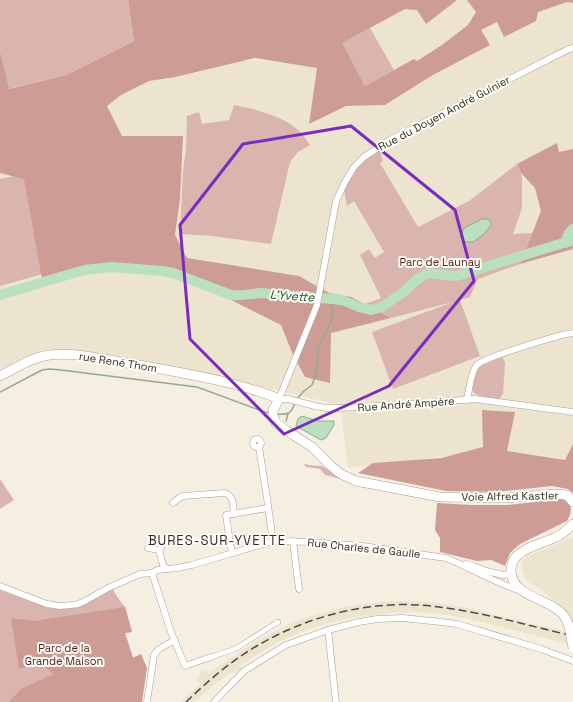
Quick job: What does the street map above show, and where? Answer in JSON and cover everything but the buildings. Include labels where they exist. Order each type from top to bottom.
[{"type":"main road","name":"rue René Thom","points":[[0,376],[26,363],[48,355],[80,355],[170,370],[239,385],[279,399]]},
{"type":"main road","name":"Voie Alfred Kastler","points":[[279,399],[273,413],[276,423],[312,447],[330,466],[341,474],[356,481],[440,497],[506,498],[556,494],[567,495],[573,502]]},
{"type":"main road","points":[[511,574],[512,563],[517,556],[526,550],[556,537],[573,524]]},
{"type":"main road","name":"Rue Charles de Gaulle","points":[[511,574],[514,581],[522,591],[559,610],[566,618],[573,648]]},
{"type":"street","name":"Rue du Doyen André Guinier","points":[[279,399],[317,305],[326,263],[336,201],[354,166],[364,157],[388,141],[573,48]]},
{"type":"street","name":"Rue André Ampère","points":[[279,399],[288,399],[326,408],[467,400],[476,365],[480,362],[508,352],[573,333]]},
{"type":"street","points":[[467,400],[481,400],[573,412]]},
{"type":"street","points":[[259,447],[267,498],[271,542]]},
{"type":"street","points":[[173,503],[183,496],[224,493],[228,494],[232,500],[234,514]]},
{"type":"street","points":[[0,586],[47,604],[71,605],[85,602],[108,588],[137,574],[152,573],[157,570],[192,565],[232,553],[226,515],[268,508]]},
{"type":"street","points":[[163,541],[159,550],[163,565],[167,569]]},
{"type":"street","points":[[293,541],[299,589]]},
{"type":"street","name":"Rue Charles de Gaulle","points":[[232,553],[271,542],[293,541],[363,546],[446,558],[509,587],[522,591]]},
{"type":"street","points":[[148,548],[159,550]]},
{"type":"street","name":"Rue Charles de Gaulle","points":[[456,562],[503,575],[511,574]]},
{"type":"street","points":[[152,573],[171,632],[185,666],[235,649],[278,622]]},
{"type":"street","points":[[214,702],[244,671],[286,645],[328,630],[377,619],[403,618],[456,624],[541,649],[573,661]]},
{"type":"street","points":[[328,630],[336,702]]},
{"type":"street","points":[[148,702],[154,655],[159,648],[174,640]]},
{"type":"highlighted area","points":[[351,126],[455,210],[474,281],[389,386],[284,434],[190,339],[180,225],[243,144]]},
{"type":"shaded area","points":[[370,0],[573,0],[573,467],[480,452],[348,468],[340,405],[231,380],[68,350],[42,350],[20,359],[0,370],[0,103],[228,60],[323,62]]},
{"type":"shaded area","points":[[482,219],[488,219],[492,224],[484,234],[473,242],[465,242],[460,236],[464,228]]},
{"type":"shaded area","points":[[302,416],[317,421],[334,421],[334,425],[326,438],[321,440],[296,426],[298,419]]},
{"type":"shaded area","points":[[573,537],[573,628],[568,613],[553,599],[525,578],[521,566],[523,560],[530,555]]},
{"type":"shaded area","points":[[397,601],[432,602],[462,607],[566,632],[568,644],[465,618],[440,614],[414,612],[349,618],[304,631],[280,641],[240,665],[242,668],[233,674],[232,673],[230,675],[229,673],[194,702],[181,702],[200,684],[196,679],[201,675],[199,673],[203,670],[209,673],[253,643],[294,622],[344,607]]},
{"type":"green space","points":[[0,0],[128,0],[134,41],[66,75],[8,89],[0,51]]},
{"type":"green space","points":[[128,0],[457,0],[426,24],[417,10],[405,9],[342,43],[365,86],[414,59],[417,61],[442,45],[468,25],[476,12],[467,0],[573,0],[573,3],[567,2],[538,12],[536,21],[504,37],[497,22],[481,30],[490,45],[431,76],[385,105],[346,106],[309,124],[317,68],[255,58],[175,77],[149,81],[121,95],[107,106],[122,136],[183,136],[180,199],[175,235],[187,258],[299,276],[329,293],[351,297],[391,318],[331,333],[330,383],[305,377],[293,355],[281,325],[231,300],[160,269],[114,265],[77,270],[42,279],[24,179],[0,173],[0,51],[9,89],[66,75],[134,41]]},
{"type":"green space","points":[[370,28],[394,70],[365,86],[341,43]]},
{"type":"green space","points":[[234,105],[259,111],[292,125],[303,135],[310,145],[298,152],[290,162],[271,244],[213,236],[180,234],[187,116],[199,112],[202,124],[229,120]]},
{"type":"green space","points":[[557,143],[559,152],[573,149],[573,249],[520,264],[541,211],[535,188],[521,173],[517,164]]},
{"type":"green space","name":"Parc de Launay","points":[[380,151],[383,161],[380,163],[418,227],[469,201],[517,164],[522,177],[522,208],[513,234],[532,233],[520,264],[478,279],[470,297],[460,300],[480,356],[393,389],[372,332],[453,302],[391,318],[365,304],[381,298],[360,255],[369,249],[375,258],[384,252],[354,201],[347,206],[344,190],[356,168],[366,159]]},
{"type":"green space","points":[[24,174],[43,274],[0,286],[0,179]]},
{"type":"green space","points":[[503,358],[505,363],[503,394],[499,399],[496,399],[479,396],[474,393],[472,390],[476,372],[479,368]]},
{"type":"green space","points":[[482,410],[515,412],[507,451],[565,460],[573,444],[573,493],[568,489],[552,486],[496,492],[446,491],[358,473],[373,463],[441,458],[483,447]]},
{"type":"green space","points":[[304,465],[324,467],[344,480],[325,475],[320,469],[306,467]]},
{"type":"green space","points":[[0,479],[14,500],[0,509]]},
{"type":"green space","points":[[560,499],[569,502],[571,507],[571,512],[567,521],[520,544],[510,553],[505,566],[491,560],[477,561],[440,552],[440,538],[435,530],[437,503],[507,505]]},
{"type":"green space","name":"Parc de la Grande Maison","points":[[113,589],[125,607],[132,632],[125,633],[133,658],[141,654],[142,702],[0,702],[0,590],[48,608],[77,608]]},
{"type":"green space","name":"Parc de la Grande Maison","points":[[125,607],[132,632],[125,633],[133,658],[141,654],[147,668],[142,702],[9,702],[21,689],[53,674],[41,663],[19,669],[11,618],[34,621]]},
{"type":"waterway","points":[[565,243],[569,233],[573,229]]},
{"type":"waterway","name":"L'Yvette","points":[[0,295],[85,270],[111,267],[173,273],[231,295],[261,293],[342,300],[371,310],[382,307],[405,291],[416,280],[428,273],[456,276],[573,240]]},
{"type":"waterway","points":[[296,400],[312,385],[316,374],[318,348],[332,319],[332,299]]},
{"type":"waterway","points":[[0,392],[42,370],[50,369],[197,387],[269,413]]},
{"type":"waterway","points":[[277,414],[289,413],[295,403]]},
{"type":"waterway","points":[[286,421],[288,414]]},
{"type":"railway","points":[[186,702],[231,663],[267,640],[289,629],[312,621],[359,609],[383,605],[449,608],[573,636]]},
{"type":"district","name":"BURES-SUR-YVETTE","points":[[217,540]]}]
